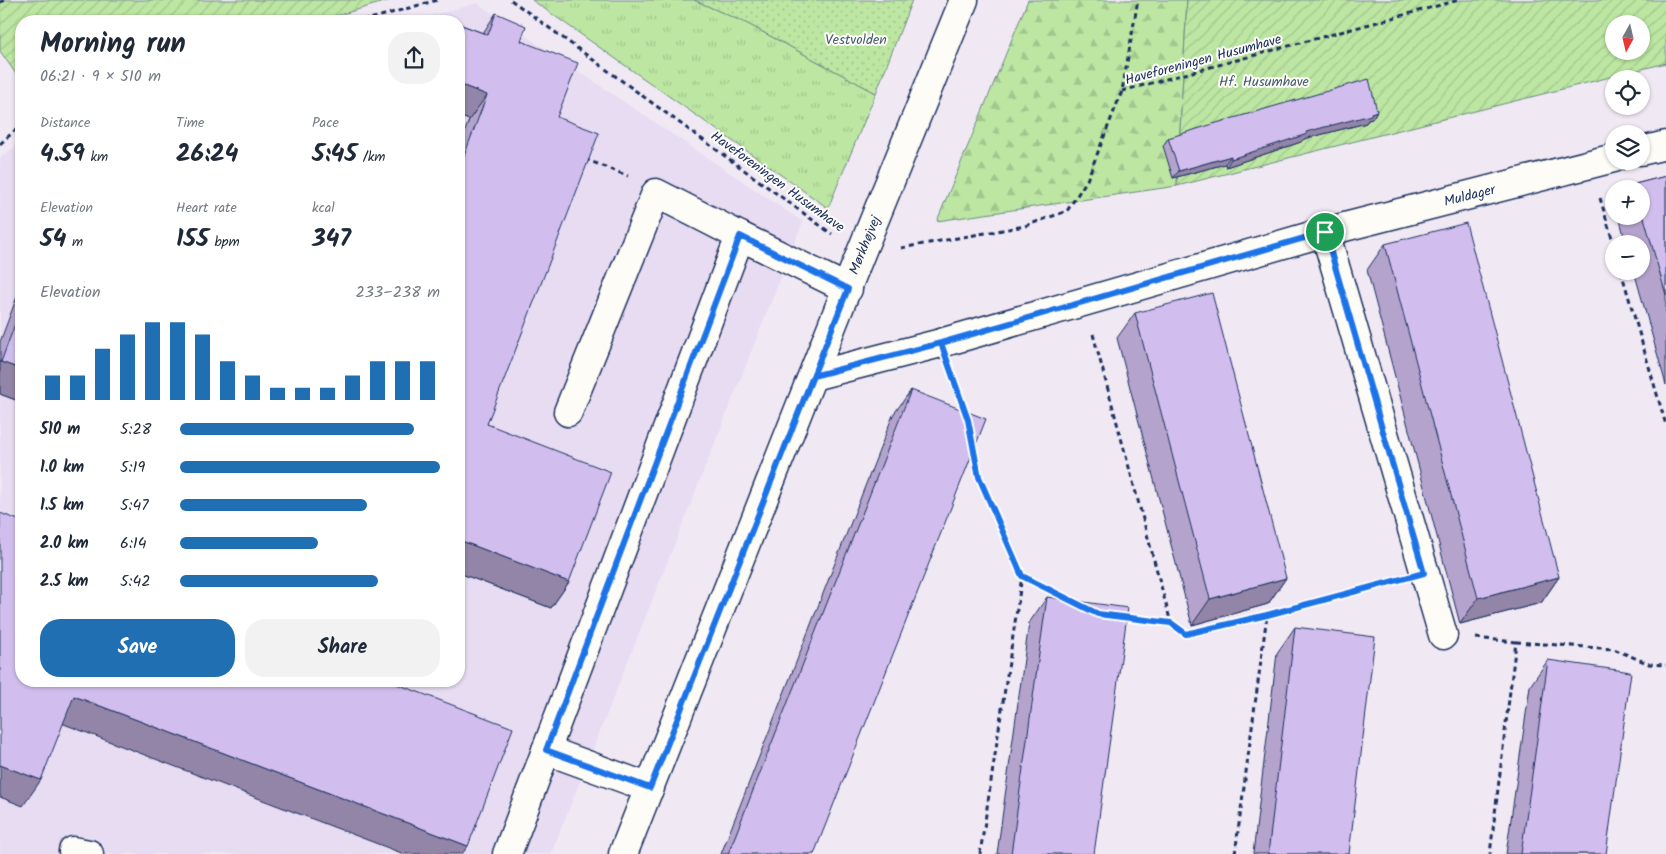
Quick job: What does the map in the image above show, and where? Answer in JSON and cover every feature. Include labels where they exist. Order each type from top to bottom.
[{"type":"street","name":"Mørkhøjvej","points":[[623,854],[860,255],[964,0]]},
{"type":"street","points":[[1650,149],[1666,145]]},
{"type":"street","name":"Muldager","points":[[813,376],[941,343],[1325,232],[1602,161]]},
{"type":"street","points":[[568,412],[656,193],[848,289]]},
{"type":"street","points":[[1325,232],[1443,635]]},
{"type":"street","points":[[507,854],[740,236]]},
{"type":"street","points":[[546,750],[650,788]]},
{"type":"path","points":[[0,2],[7,0]]},
{"type":"path","points":[[384,15],[437,0]]},
{"type":"path","name":"Haveforeningen Husumhave","points":[[511,0],[860,255],[1025,226],[1067,211],[1087,180],[1122,92],[1459,0]]},
{"type":"path","points":[[1122,92],[1138,0]]},
{"type":"path","points":[[0,144],[15,130]]},
{"type":"path","points":[[577,156],[641,182],[656,193]]},
{"type":"path","points":[[1602,161],[1613,235]]},
{"type":"path","points":[[1624,280],[1666,425]]},
{"type":"path","points":[[1084,302],[1171,623]]},
{"type":"path","points":[[941,343],[968,420]]},
{"type":"path","points":[[972,439],[979,477],[1022,576],[980,854]]},
{"type":"path","points":[[1116,617],[1171,623],[1186,634],[1267,615],[1424,573]]},
{"type":"path","points":[[1022,576],[1081,606]]},
{"type":"path","points":[[1235,854],[1267,615]]},
{"type":"path","points":[[1443,635],[1614,649],[1648,664],[1666,665]]},
{"type":"path","points":[[1490,854],[1516,642]]},
{"type":"shaded area","points":[[477,3],[803,222],[551,854],[0,854],[0,158],[15,147],[15,687],[465,687],[465,15],[435,15]]},
{"type":"green space","points":[[0,0],[391,0],[339,15],[15,15],[15,72],[0,51]]},
{"type":"green space","points":[[532,0],[694,0],[748,24],[876,93],[828,208]]},
{"type":"green space","name":"Vestvolden","points":[[694,0],[912,0],[876,93],[748,24]]},
{"type":"green space","points":[[1028,0],[1187,0],[1177,186],[937,221]]},
{"type":"green space","name":"Hf. Husumhave","points":[[1187,0],[1666,0],[1666,63],[1638,70],[1605,70],[1605,78],[1177,186]]},
{"type":"building","points":[[496,13],[526,26],[521,41],[578,63],[557,117],[599,133],[487,424],[611,472],[569,582],[465,542],[465,153],[487,95],[465,86],[465,26],[488,35]]},
{"type":"building","points":[[1369,79],[1377,111],[1371,113],[1371,115],[1306,132],[1307,134],[1231,159],[1231,156],[1179,171],[1168,138]]},
{"type":"building","points":[[1666,176],[1666,295],[1646,225],[1650,225],[1650,180]]},
{"type":"building","points":[[1466,223],[1559,577],[1478,598],[1385,244]]},
{"type":"building","points":[[1212,293],[1286,578],[1210,599],[1135,313]]},
{"type":"building","points":[[15,324],[15,367],[1,362]]},
{"type":"building","points":[[911,390],[986,419],[814,854],[728,854]]},
{"type":"building","points":[[0,513],[15,519],[15,687],[405,687],[513,728],[468,846],[74,696],[41,780],[0,765]]},
{"type":"building","points":[[1047,597],[1128,608],[1094,854],[1011,854]]},
{"type":"building","points":[[1295,627],[1375,637],[1349,854],[1268,854]]},
{"type":"building","points":[[1548,660],[1631,672],[1606,854],[1521,854]]},
{"type":"route","points":[[1325,232],[941,343],[813,376],[848,289],[740,236],[546,750],[650,788],[813,376],[877,360],[941,343],[968,420],[979,477],[1022,576],[1098,614],[1171,623],[1186,634],[1267,615],[1424,573],[1325,232]]}]
